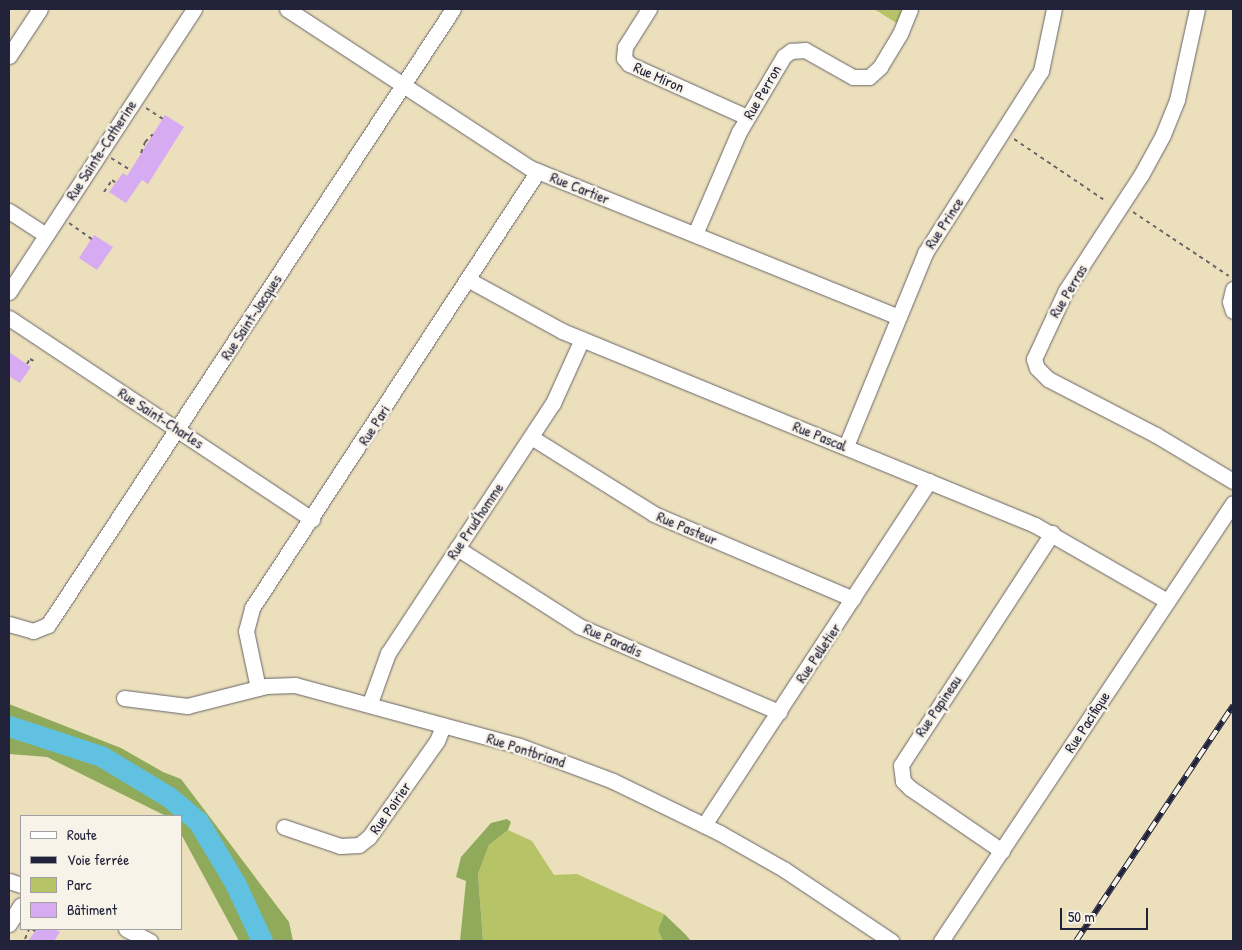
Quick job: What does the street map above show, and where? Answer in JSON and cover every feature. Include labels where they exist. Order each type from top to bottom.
[{"type":"street","points":[[9,56],[40,9]]},
{"type":"street","name":"Rue Sainte-Catherine","points":[[9,292],[194,9]]},
{"type":"street","name":"Rue Cartier","points":[[287,9],[538,171],[898,317]]},
{"type":"street","name":"Rue Saint-Jacques","points":[[9,624],[33,631],[48,625],[453,9]]},
{"type":"street","name":"Rue Miron","points":[[649,9],[624,47],[624,58],[628,64],[747,117]]},
{"type":"street","name":"Rue Perron","points":[[695,234],[747,117],[780,61],[791,51],[810,52],[853,77],[868,77],[880,67],[900,34],[910,9]]},
{"type":"street","name":"Rue Prince","points":[[846,446],[898,317],[932,240],[1036,82],[1045,59],[1054,9]]},
{"type":"street","name":"Rue Perras","points":[[1198,9],[1179,93],[1163,135],[1141,175],[1066,290],[1034,359],[1037,368],[1048,379],[1156,434],[1233,481]]},
{"type":"street","name":"Rue Pari","points":[[258,688],[246,631],[248,618],[538,171]]},
{"type":"street","points":[[9,211],[46,235]]},
{"type":"street","name":"Rue Pascal","points":[[469,280],[582,339],[846,446],[1052,533],[1167,601]]},
{"type":"street","points":[[1232,283],[1230,302],[1233,311]]},
{"type":"street","name":"Rue Saint-Charles","points":[[9,318],[312,519]]},
{"type":"street","name":"Rue Prud'homme","points":[[370,703],[388,653],[558,396],[582,339]]},
{"type":"street","name":"Rue Pasteur","points":[[531,437],[654,514],[854,600]]},
{"type":"street","name":"Rue Pelletier","points":[[704,825],[854,600],[929,481]]},
{"type":"street","name":"Rue Pacifique","points":[[941,941],[1233,503]]},
{"type":"street","name":"Rue Papineau","points":[[1002,851],[910,788],[903,781],[901,765],[1052,533]]},
{"type":"street","name":"Rue Paradis","points":[[458,548],[580,626],[779,712]]},
{"type":"street","name":"Rue Pontbriand","points":[[124,698],[188,706],[274,684],[303,686],[520,746],[578,767],[704,825],[785,870],[891,941]]},
{"type":"street","name":"Rue Poirier","points":[[284,827],[340,846],[359,846],[369,837],[437,741],[443,726]]},
{"type":"street","points":[[9,924],[20,907]]},
{"type":"street","points":[[128,930],[150,941]]},
{"type":"path","points":[[142,105],[163,119]]},
{"type":"path","points":[[141,153],[145,142],[153,134]]},
{"type":"path","points":[[1011,136],[1113,206]]},
{"type":"path","points":[[108,156],[130,170]]},
{"type":"path","points":[[104,192],[112,180],[116,183]]},
{"type":"path","points":[[1129,210],[1232,283]]},
{"type":"path","points":[[65,221],[92,239]]},
{"type":"path","points":[[27,364],[30,359],[34,361]]},
{"type":"path","points":[[25,939],[30,930]]},
{"type":"green space","points":[[874,9],[904,9],[898,24]]},
{"type":"green space","points":[[9,704],[121,748],[163,772],[181,779],[289,922],[293,941],[239,941],[182,836],[182,815],[164,815],[47,757],[9,754]]},
{"type":"green space","points":[[507,819],[511,822],[508,830],[489,845],[478,874],[483,941],[460,941],[466,881],[456,877],[461,857],[491,823]]},
{"type":"green space","points":[[508,830],[532,841],[554,875],[577,874],[664,914],[658,930],[663,941],[483,941],[478,874],[489,845]]},
{"type":"green space","points":[[664,914],[691,941],[663,941],[658,930]]},
{"type":"building","points":[[165,115],[184,127],[148,184],[142,180],[126,203],[109,192],[123,173],[127,176]]},
{"type":"building","points":[[94,235],[113,247],[97,270],[79,258]]},
{"type":"building","points":[[9,352],[31,367],[20,383],[9,376]]},
{"type":"building","points":[[36,930],[56,930],[60,932],[54,941],[28,941]]},
{"type":"waterway","points":[[9,726],[101,756],[169,797],[198,821],[235,883],[262,941]]},
{"type":"railway","points":[[1076,941],[1233,706]]}]
